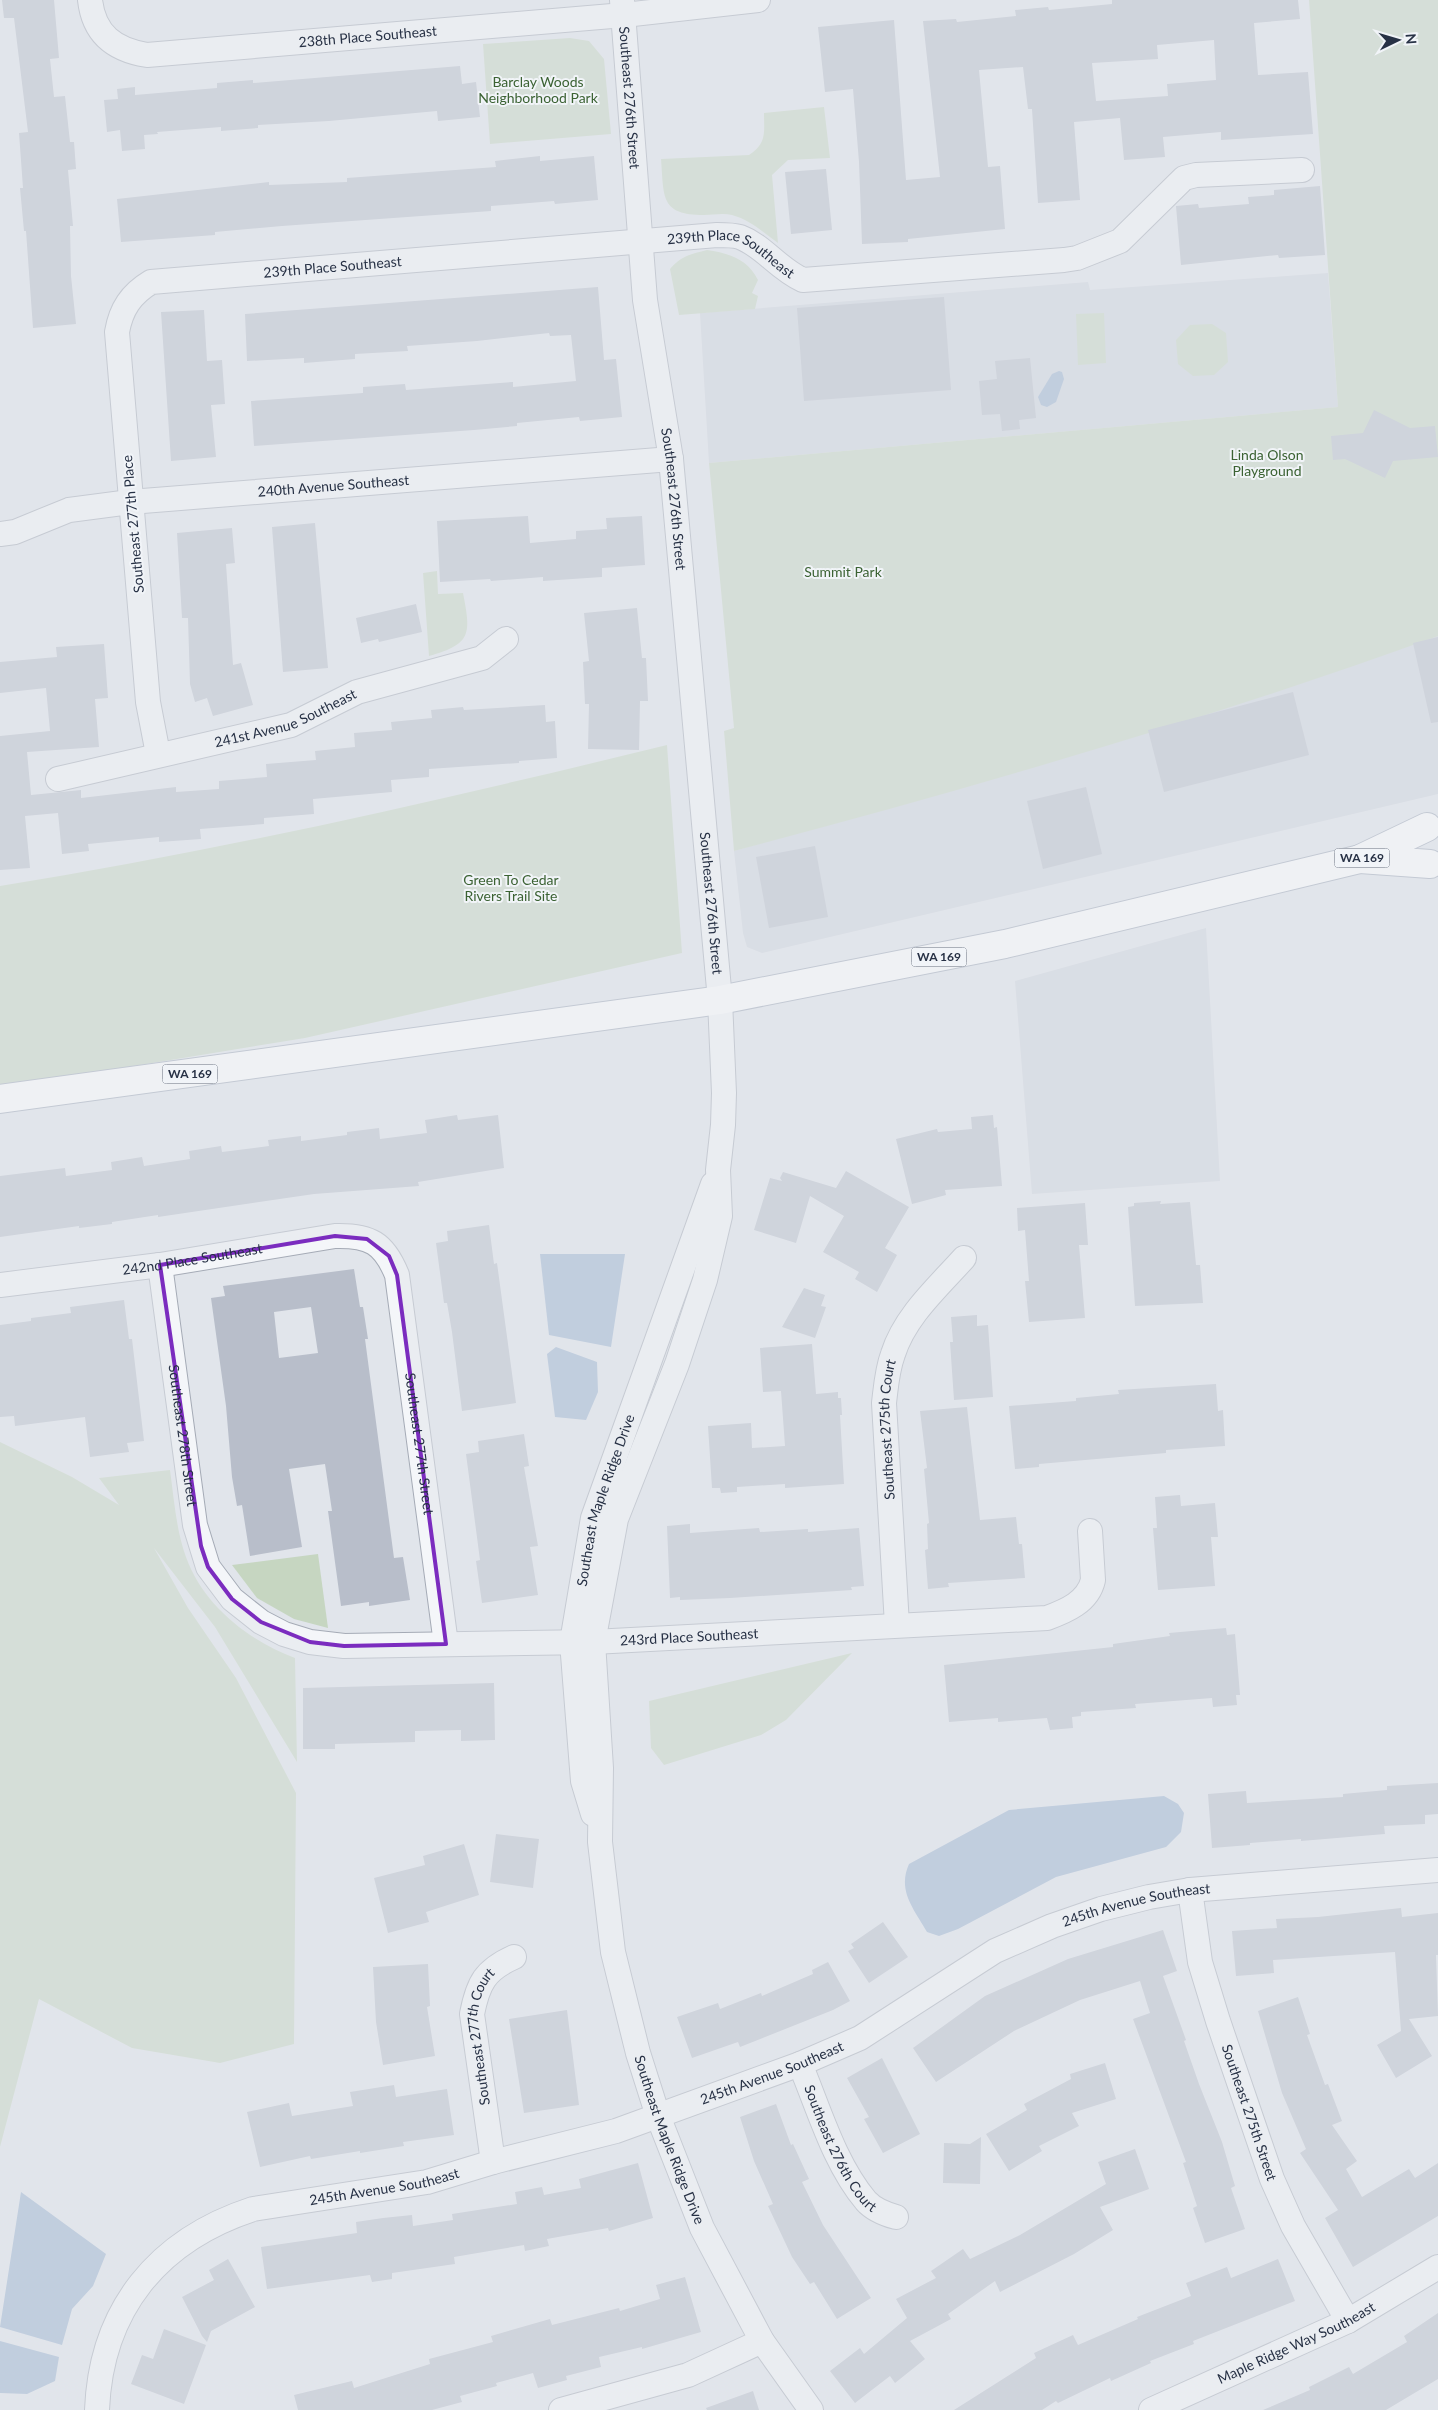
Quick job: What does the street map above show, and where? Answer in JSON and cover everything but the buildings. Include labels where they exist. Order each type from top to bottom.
[{"type":"main road","name":"WA 169","points":[[1360,859],[1434,869],[1424,840],[1432,818]]},
{"type":"main road","name":"WA 169","points":[[0,1099],[720,1000],[1005,944],[1360,859],[1432,818]]},
{"type":"street","name":"238th Place Southeast","points":[[90,0],[95,22],[112,43],[124,50],[148,55],[623,7],[758,0]]},
{"type":"street","name":"Southeast 276th Street","points":[[623,7],[645,300],[671,459],[720,1000]]},
{"type":"street","name":"239th Place Southeast","points":[[132,296],[151,282],[161,280],[717,235],[738,236],[754,244],[788,273],[802,280],[1064,260],[1077,258],[1120,241],[1184,178],[1196,175],[1302,170]]},
{"type":"street","name":"Southeast 277th Place","points":[[132,296],[124,306],[117,332],[148,702],[158,754]]},
{"type":"street","name":"240th Avenue Southeast","points":[[0,534],[15,532],[69,510],[130,502],[671,459]]},
{"type":"street","name":"241st Avenue Southeast","points":[[58,779],[158,754],[256,735],[291,725],[357,692],[482,658],[506,639]]},
{"type":"street","name":"Southeast Maple Ridge Drive","points":[[720,1000],[724,1093],[724,1125],[718,1170],[720,1216],[705,1280],[676,1364],[616,1520],[583,1642],[601,1768],[600,1842],[613,1952],[638,2053],[658,2116],[702,2228],[762,2341],[811,2410]]},
{"type":"street","name":"242nd Place Southeast","points":[[0,1284],[160,1265],[335,1236],[352,1236],[367,1239],[382,1249]]},
{"type":"street","name":"Southeast 277th Street","points":[[382,1249],[389,1256],[397,1275],[446,1644]]},
{"type":"street","name":"Southeast 275th Court","points":[[897,1626],[884,1403],[888,1370],[893,1352],[906,1324],[964,1258]]},
{"type":"street","name":"Southeast 278th Street","points":[[160,1265],[195,1524],[208,1567],[232,1599]]},
{"type":"street","name":"243rd Place Southeast","points":[[232,1599],[261,1622],[284,1634],[310,1642],[344,1646],[583,1642],[1047,1618],[1069,1610],[1079,1602],[1091,1587],[1093,1580],[1090,1530]]},
{"type":"street","name":"245th Avenue Southeast","points":[[97,2410],[98,2385],[106,2352],[122,2311],[145,2278],[165,2255],[192,2235],[226,2218],[253,2208],[427,2182],[493,2162],[616,2131],[800,2064],[860,2038],[996,1951],[1052,1926],[1101,1909],[1149,1897],[1190,1890],[1438,1870]]},
{"type":"street","name":"Southeast 275th Street","points":[[1190,1890],[1200,1962],[1272,2179],[1293,2226],[1348,2321]]},
{"type":"street","name":"Southeast 277th Court","points":[[493,2162],[472,2014],[476,1992],[484,1978],[496,1965],[514,1956]]},
{"type":"street","name":"Southeast 276th Court","points":[[800,2064],[836,2152],[851,2178],[867,2202],[881,2212],[896,2217]]},
{"type":"street","name":"Maple Ridge Way Southeast","points":[[1150,2410],[1348,2321],[1438,2267]]},
{"type":"street","points":[[561,2410],[688,2374],[762,2341]]},
{"type":"highlighted area","points":[[335,1236],[367,1239],[389,1256],[397,1275],[446,1644],[344,1646],[310,1642],[261,1622],[232,1599],[208,1567],[201,1546],[160,1265]]},
{"type":"shaded area","points":[[1328,273],[1338,407],[709,463],[700,313],[1088,282],[1090,290]]},
{"type":"shaded area","points":[[1438,634],[1438,794],[762,953],[747,947],[743,933],[734,851],[1148,730]]},
{"type":"shaded area","points":[[1206,928],[1220,1181],[1032,1194],[1015,981]]},
{"type":"green space","name":"Summit Park","points":[[1309,0],[1438,0],[1438,636],[1264,696],[1088,751],[912,803],[734,851],[724,731],[734,728],[709,463],[1338,407]]},
{"type":"green space","name":"Barclay Woods Neighborhood Park","points":[[570,38],[589,41],[604,59],[611,134],[490,144],[483,44]]},
{"type":"green space","points":[[824,107],[830,158],[788,160],[772,175],[778,243],[739,217],[725,214],[704,215],[679,212],[667,201],[664,193],[661,159],[749,155],[762,142],[764,113]]},
{"type":"green space","points":[[707,250],[737,258],[754,273],[758,280],[752,293],[758,296],[755,309],[679,315],[670,269],[682,258]]},
{"type":"green space","points":[[1104,313],[1106,363],[1078,365],[1076,314]]},
{"type":"green space","points":[[1212,324],[1226,333],[1228,362],[1214,375],[1193,376],[1178,364],[1176,340],[1190,325]]},
{"type":"green space","points":[[437,571],[438,594],[463,593],[467,628],[461,642],[443,652],[429,656],[423,573]]},
{"type":"green space","name":"Green To Cedar Rivers Trail Site","points":[[667,745],[682,953],[305,1038],[0,1088],[0,886],[251,840],[501,785]]},
{"type":"green space","points":[[0,1442],[72,1477],[119,1505],[99,1478],[170,1470],[183,1547],[194,1574],[204,1591],[216,1606],[245,1631],[261,1642],[295,1658],[297,1762],[215,1627],[154,1548],[188,1608],[236,1678],[296,1793],[294,2044],[220,2063],[132,2048],[39,1999],[0,2147]]},
{"type":"green space","points":[[318,1554],[328,1628],[294,1619],[257,1598],[232,1565]]},
{"type":"green space","points":[[852,1653],[786,1720],[761,1735],[664,1765],[651,1748],[649,1701]]},
{"type":"water","points":[[1059,371],[1062,372],[1064,379],[1056,402],[1047,407],[1041,405],[1038,397],[1052,374]]},
{"type":"water","points":[[540,1254],[625,1254],[611,1347],[549,1335]]},
{"type":"water","points":[[556,1347],[597,1362],[598,1392],[586,1420],[555,1417],[547,1354]]},
{"type":"water","points":[[1164,1796],[1178,1804],[1184,1813],[1181,1832],[1166,1847],[1056,1877],[958,1929],[939,1936],[927,1932],[909,1900],[905,1883],[909,1864],[1009,1810]]},
{"type":"water","points":[[21,2192],[106,2254],[93,2286],[72,2309],[62,2345],[0,2327]]},
{"type":"water","points":[[0,2341],[59,2357],[55,2381],[27,2394],[0,2393]]},
{"type":"park label","name":"Linda Olson Playground","points":[[1267,464]]}]
